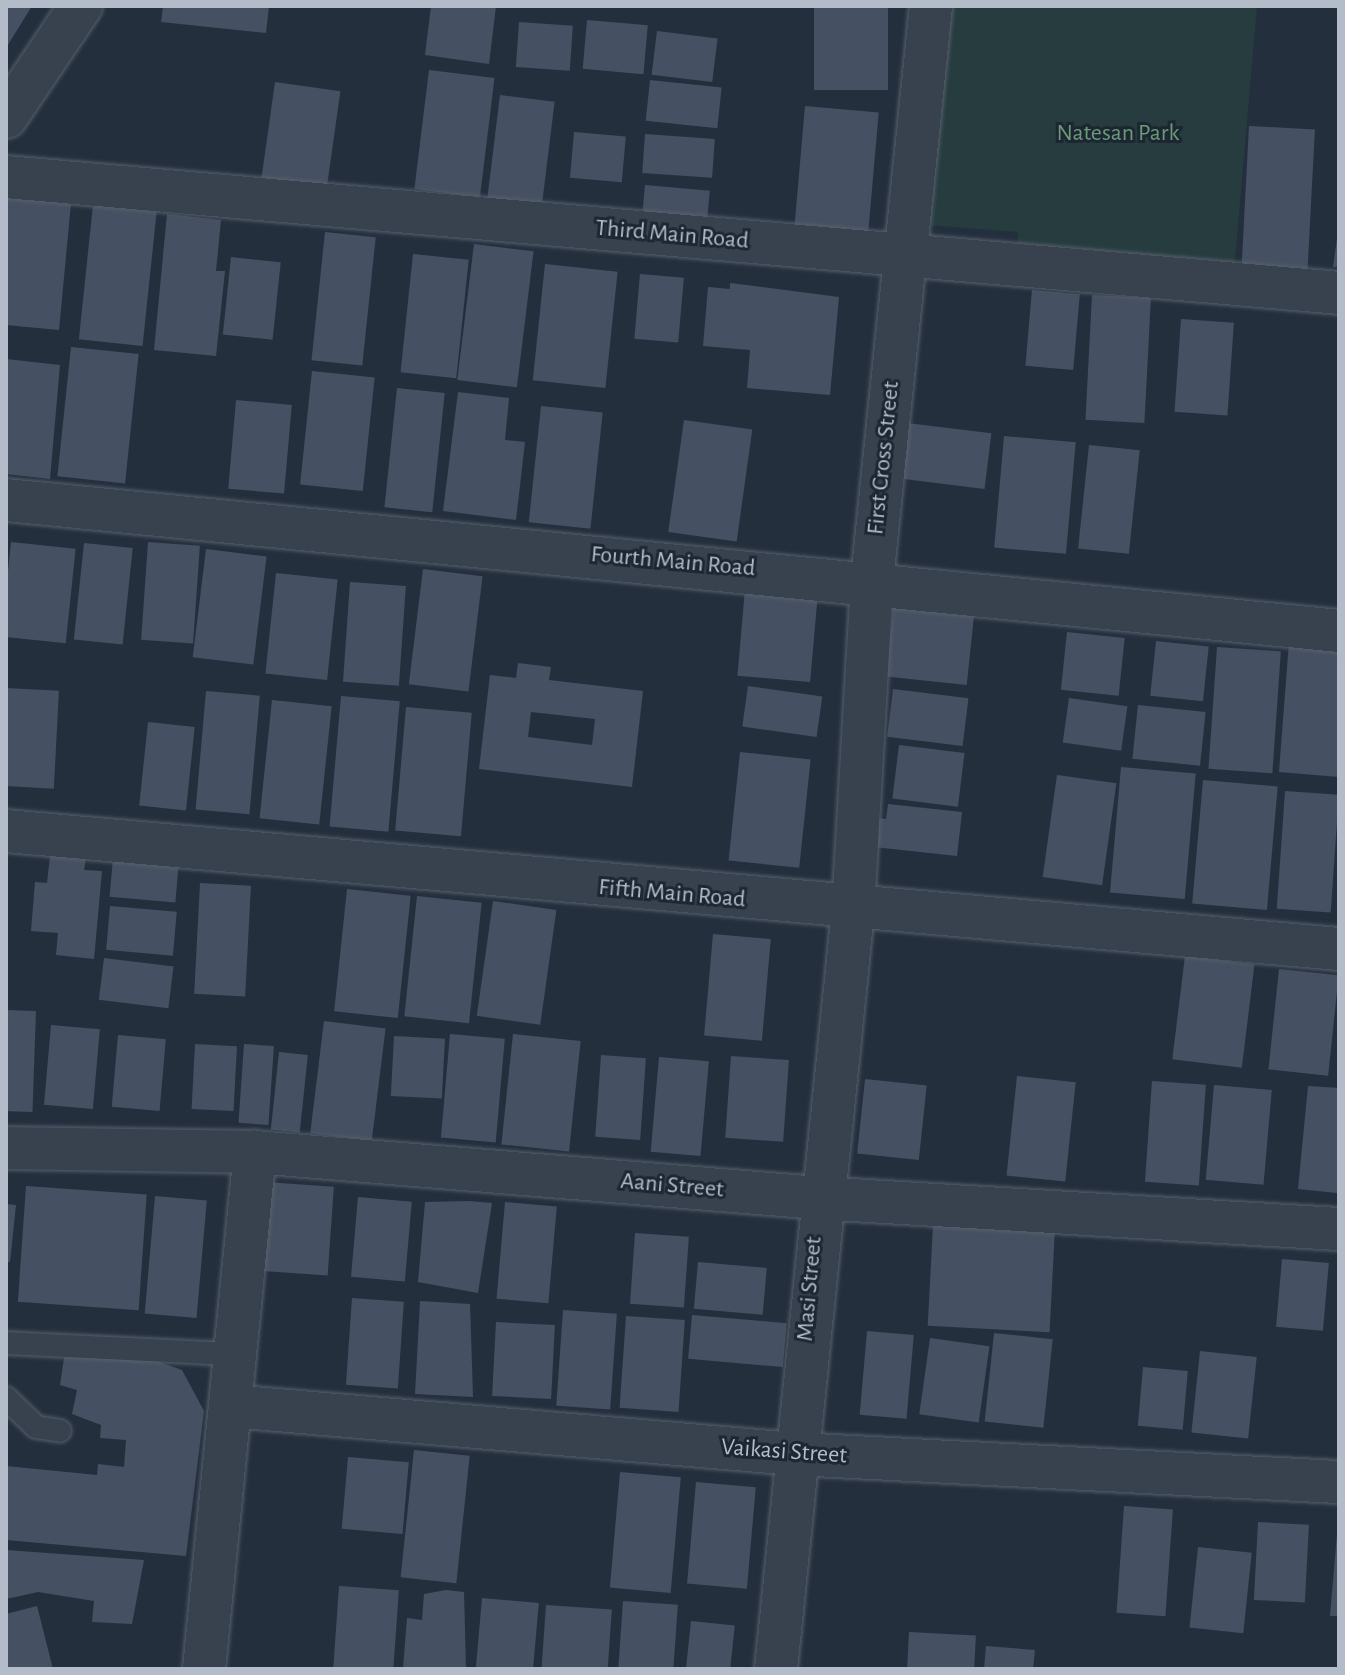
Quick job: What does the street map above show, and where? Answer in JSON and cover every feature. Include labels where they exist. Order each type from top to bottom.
[{"type":"street","points":[[6,117],[81,6]]},
{"type":"street","name":"First Cross Street","points":[[853,911],[872,580],[931,6]]},
{"type":"street","name":"Third Main Road","points":[[6,177],[1339,293]]},
{"type":"street","name":"Fourth Main Road","points":[[6,500],[872,580],[1339,631]]},
{"type":"street","name":"Fifth Main Road","points":[[6,831],[853,911],[1339,949]]},
{"type":"street","name":"Masi Street","points":[[776,1669],[818,1198],[853,911]]},
{"type":"street","name":"Aani Street","points":[[6,1148],[255,1152],[818,1198],[1339,1229]]},
{"type":"street","points":[[204,1669],[255,1152]]},
{"type":"street","name":"Vaikasi Street","points":[[230,1406],[795,1454],[1339,1482]]},
{"type":"lane","points":[[6,1343],[235,1354]]},
{"type":"lane","points":[[6,1398],[36,1427],[60,1431]]},
{"type":"green space","name":"Natesan Park","points":[[946,6],[1257,6],[1234,272],[1017,253],[1018,232],[927,225]]},
{"type":"building","points":[[6,6],[32,6],[6,48]]},
{"type":"building","points":[[163,6],[269,6],[266,33],[161,22]]},
{"type":"building","points":[[431,6],[496,6],[489,64],[425,55]]},
{"type":"building","points":[[814,6],[888,6],[888,90],[814,90]]},
{"type":"building","points":[[587,20],[648,25],[643,74],[583,69]]},
{"type":"building","points":[[519,22],[573,26],[570,71],[516,67]]},
{"type":"building","points":[[657,31],[718,38],[712,82],[652,75]]},
{"type":"building","points":[[429,70],[495,78],[480,197],[414,189]]},
{"type":"building","points":[[650,80],[722,88],[717,128],[646,121]]},
{"type":"building","points":[[275,82],[340,91],[327,188],[261,179]]},
{"type":"building","points":[[500,95],[555,102],[542,206],[487,199]]},
{"type":"building","points":[[805,106],[879,112],[868,237],[794,231]]},
{"type":"building","points":[[1249,126],[1315,129],[1307,272],[1242,269]]},
{"type":"building","points":[[574,132],[626,137],[622,182],[570,178]]},
{"type":"building","points":[[645,134],[715,139],[712,178],[642,173]]},
{"type":"building","points":[[645,185],[710,191],[706,233],[641,227]]},
{"type":"building","points":[[6,187],[72,193],[59,330],[6,325]]},
{"type":"building","points":[[93,205],[157,212],[143,346],[79,339]]},
{"type":"building","points":[[167,214],[221,220],[216,271],[225,271],[216,356],[154,350]]},
{"type":"building","points":[[1339,224],[1339,267],[1333,267]]},
{"type":"building","points":[[325,232],[376,237],[362,366],[312,360]]},
{"type":"building","points":[[474,244],[534,251],[517,387],[457,380]]},
{"type":"building","points":[[413,254],[469,260],[456,378],[401,372]]},
{"type":"building","points":[[231,257],[281,262],[273,340],[223,335]]},
{"type":"building","points":[[545,264],[618,272],[605,388],[533,380]]},
{"type":"building","points":[[640,274],[684,278],[678,343],[634,339]]},
{"type":"building","points":[[730,283],[839,297],[830,395],[747,388],[750,350],[703,346],[708,287],[730,289]]},
{"type":"building","points":[[1032,290],[1080,294],[1073,370],[1025,366]]},
{"type":"building","points":[[1092,295],[1151,298],[1144,423],[1085,420]]},
{"type":"building","points":[[1181,319],[1234,323],[1227,415],[1175,412]]},
{"type":"building","points":[[71,347],[139,354],[125,483],[57,476]]},
{"type":"building","points":[[6,359],[60,365],[50,479],[6,474]]},
{"type":"building","points":[[312,371],[375,378],[363,491],[300,484]]},
{"type":"building","points":[[397,388],[445,393],[432,512],[384,507]]},
{"type":"building","points":[[458,392],[509,398],[505,440],[525,442],[516,520],[443,511]]},
{"type":"building","points":[[236,400],[292,405],[284,494],[228,489]]},
{"type":"building","points":[[541,406],[603,412],[590,529],[529,522]]},
{"type":"building","points":[[684,420],[752,430],[737,542],[668,532]]},
{"type":"building","points":[[907,423],[991,433],[985,489],[900,479]]},
{"type":"building","points":[[1004,436],[1076,442],[1066,554],[994,548]]},
{"type":"building","points":[[1089,445],[1140,450],[1129,554],[1078,548]]},
{"type":"building","points":[[11,542],[76,549],[66,643],[6,637],[6,590]]},
{"type":"building","points":[[148,542],[200,546],[193,643],[141,640]]},
{"type":"building","points":[[84,543],[133,548],[123,645],[74,639]]},
{"type":"building","points":[[206,549],[267,556],[253,665],[193,657]]},
{"type":"building","points":[[423,569],[483,576],[468,691],[409,684]]},
{"type":"building","points":[[276,573],[338,579],[327,680],[265,673]]},
{"type":"building","points":[[350,582],[406,586],[399,686],[343,682]]},
{"type":"building","points":[[745,589],[818,595],[810,682],[737,676]]},
{"type":"building","points":[[894,602],[975,610],[967,685],[886,677]]},
{"type":"building","points":[[1067,632],[1125,638],[1119,696],[1061,690]]},
{"type":"building","points":[[1156,641],[1209,647],[1203,701],[1150,696]]},
{"type":"building","points":[[1289,642],[1339,646],[1339,777],[1279,772]]},
{"type":"building","points":[[1217,647],[1281,651],[1272,773],[1208,769]]},
{"type":"building","points":[[518,663],[551,667],[549,680],[643,691],[632,787],[479,769],[490,675],[516,678]],"holes":[[[531,712],[595,719],[592,745],[528,737]]]},
{"type":"building","points":[[748,686],[822,696],[817,737],[742,727]]},
{"type":"building","points":[[6,688],[59,691],[54,789],[6,786]]},
{"type":"building","points":[[893,689],[968,698],[963,746],[887,737]]},
{"type":"building","points":[[206,691],[260,696],[249,814],[196,810]]},
{"type":"building","points":[[341,696],[400,701],[388,832],[330,827]]},
{"type":"building","points":[[1069,698],[1127,706],[1121,751],[1063,743]]},
{"type":"building","points":[[272,700],[332,706],[319,825],[260,818]]},
{"type":"building","points":[[1138,705],[1206,712],[1200,766],[1132,759]]},
{"type":"building","points":[[406,707],[472,713],[461,836],[395,831]]},
{"type":"building","points":[[148,722],[195,727],[186,810],[139,806]]},
{"type":"building","points":[[899,745],[965,753],[958,807],[892,799]]},
{"type":"building","points":[[740,752],[811,759],[799,868],[729,860]]},
{"type":"building","points":[[1121,767],[1196,774],[1185,899],[1110,893]]},
{"type":"building","points":[[1057,775],[1116,783],[1102,885],[1043,877]]},
{"type":"building","points":[[1203,780],[1278,787],[1267,910],[1192,904]]},
{"type":"building","points":[[1285,791],[1339,795],[1331,912],[1277,909]]},
{"type":"building","points":[[888,804],[962,812],[957,856],[874,847],[877,818],[886,819]]},
{"type":"building","points":[[50,856],[86,859],[84,870],[102,871],[94,959],[56,955],[58,933],[31,931],[35,882],[47,883]]},
{"type":"building","points":[[113,858],[179,864],[175,903],[110,897]]},
{"type":"building","points":[[200,883],[251,886],[245,997],[194,994]]},
{"type":"building","points":[[347,889],[411,896],[398,1018],[334,1011]]},
{"type":"building","points":[[417,896],[482,903],[469,1023],[404,1016]]},
{"type":"building","points":[[493,901],[556,910],[540,1025],[477,1016]]},
{"type":"building","points":[[110,906],[177,912],[173,956],[106,950]]},
{"type":"building","points":[[713,934],[771,939],[762,1041],[704,1036]]},
{"type":"building","points":[[1185,956],[1254,965],[1242,1068],[1172,1059]]},
{"type":"building","points":[[104,958],[173,967],[168,1008],[99,1000]]},
{"type":"building","points":[[1279,969],[1339,975],[1328,1076],[1268,1069]]},
{"type":"building","points":[[6,1010],[36,1011],[32,1112],[6,1111]]},
{"type":"building","points":[[324,1021],[386,1029],[372,1141],[310,1133]]},
{"type":"building","points":[[51,1025],[100,1029],[93,1109],[44,1105]]},
{"type":"building","points":[[450,1034],[505,1039],[496,1142],[441,1138]]},
{"type":"building","points":[[513,1034],[581,1041],[569,1151],[501,1144]]},
{"type":"building","points":[[118,1035],[166,1039],[160,1111],[112,1107]]},
{"type":"building","points":[[394,1036],[445,1039],[442,1099],[391,1096]]},
{"type":"building","points":[[195,1044],[237,1046],[234,1111],[192,1109]]},
{"type":"building","points":[[244,1044],[274,1046],[268,1125],[238,1123]]},
{"type":"building","points":[[279,1052],[308,1055],[300,1133],[271,1130]]},
{"type":"building","points":[[601,1055],[646,1058],[640,1140],[595,1137]]},
{"type":"building","points":[[731,1056],[789,1060],[783,1142],[725,1138]]},
{"type":"building","points":[[659,1057],[709,1061],[701,1156],[651,1152]]},
{"type":"building","points":[[1017,1076],[1076,1082],[1065,1182],[1007,1175]]},
{"type":"building","points":[[865,1079],[927,1085],[919,1160],[857,1154]]},
{"type":"building","points":[[1152,1081],[1206,1085],[1199,1186],[1145,1182]]},
{"type":"building","points":[[1214,1085],[1272,1090],[1263,1185],[1206,1180]]},
{"type":"building","points":[[1308,1086],[1339,1088],[1337,1193],[1298,1189]]},
{"type":"building","points":[[266,1182],[334,1187],[328,1276],[260,1271]]},
{"type":"building","points":[[26,1186],[147,1194],[139,1310],[18,1302]]},
{"type":"building","points":[[155,1196],[207,1201],[197,1318],[145,1314]]},
{"type":"building","points":[[358,1197],[412,1202],[405,1281],[351,1277]]},
{"type":"building","points":[[425,1202],[492,1203],[478,1293],[418,1282]]},
{"type":"building","points":[[505,1202],[557,1207],[548,1303],[497,1299]]},
{"type":"building","points":[[6,1204],[16,1205],[10,1262],[6,1262]]},
{"type":"building","points":[[933,1225],[1055,1231],[1050,1332],[928,1326]]},
{"type":"building","points":[[635,1233],[689,1237],[684,1308],[630,1304]]},
{"type":"building","points":[[1282,1259],[1329,1263],[1323,1331],[1276,1327]]},
{"type":"building","points":[[698,1262],[767,1268],[763,1315],[694,1309]]},
{"type":"building","points":[[352,1298],[404,1302],[398,1388],[346,1385]]},
{"type":"building","points":[[420,1301],[470,1304],[473,1397],[415,1394]]},
{"type":"building","points":[[563,1310],[617,1314],[610,1410],[556,1406]]},
{"type":"building","points":[[692,1315],[787,1323],[783,1367],[688,1359]]},
{"type":"building","points":[[626,1316],[685,1320],[678,1412],[620,1408]]},
{"type":"building","points":[[496,1322],[555,1325],[551,1399],[492,1396]]},
{"type":"building","points":[[867,1331],[914,1335],[907,1419],[860,1415]]},
{"type":"building","points":[[994,1333],[1053,1339],[1043,1428],[985,1422]]},
{"type":"building","points":[[930,1338],[989,1346],[979,1423],[919,1414]]},
{"type":"building","points":[[1200,1351],[1257,1357],[1248,1439],[1191,1433]]},
{"type":"building","points":[[65,1352],[137,1354],[182,1370],[204,1411],[186,1556],[6,1540],[6,1466],[97,1475],[98,1464],[124,1467],[126,1440],[100,1438],[101,1425],[72,1414],[77,1390],[60,1385]]},
{"type":"building","points":[[1143,1367],[1188,1371],[1183,1430],[1138,1426]]},
{"type":"building","points":[[414,1450],[470,1456],[456,1583],[401,1577]]},
{"type":"building","points":[[348,1457],[409,1462],[402,1534],[342,1529]]},
{"type":"building","points":[[620,1472],[681,1477],[671,1593],[610,1588]]},
{"type":"building","points":[[696,1482],[756,1487],[747,1589],[687,1584]]},
{"type":"building","points":[[1124,1506],[1173,1509],[1165,1616],[1117,1613]]},
{"type":"building","points":[[1339,1511],[1339,1616],[1330,1616]]},
{"type":"building","points":[[1258,1522],[1309,1525],[1305,1603],[1254,1600]]},
{"type":"building","points":[[1198,1547],[1252,1553],[1243,1633],[1190,1628]]},
{"type":"building","points":[[6,1550],[144,1560],[132,1624],[92,1622],[94,1601],[38,1592],[6,1599]]},
{"type":"building","points":[[339,1586],[399,1590],[393,1669],[333,1669]]},
{"type":"building","points":[[446,1590],[464,1592],[466,1669],[403,1669],[407,1618],[422,1620],[424,1594]]},
{"type":"building","points":[[482,1598],[539,1603],[533,1669],[476,1669]]},
{"type":"building","points":[[623,1601],[678,1605],[673,1669],[618,1669]]},
{"type":"building","points":[[546,1605],[612,1610],[608,1669],[542,1669]]},
{"type":"building","points":[[37,1606],[53,1669],[6,1669],[6,1614]]},
{"type":"building","points":[[691,1621],[735,1626],[730,1669],[686,1669]]},
{"type":"building","points":[[909,1632],[976,1636],[974,1669],[907,1669]]},
{"type":"building","points":[[986,1646],[1035,1650],[1033,1669],[984,1669]]}]
